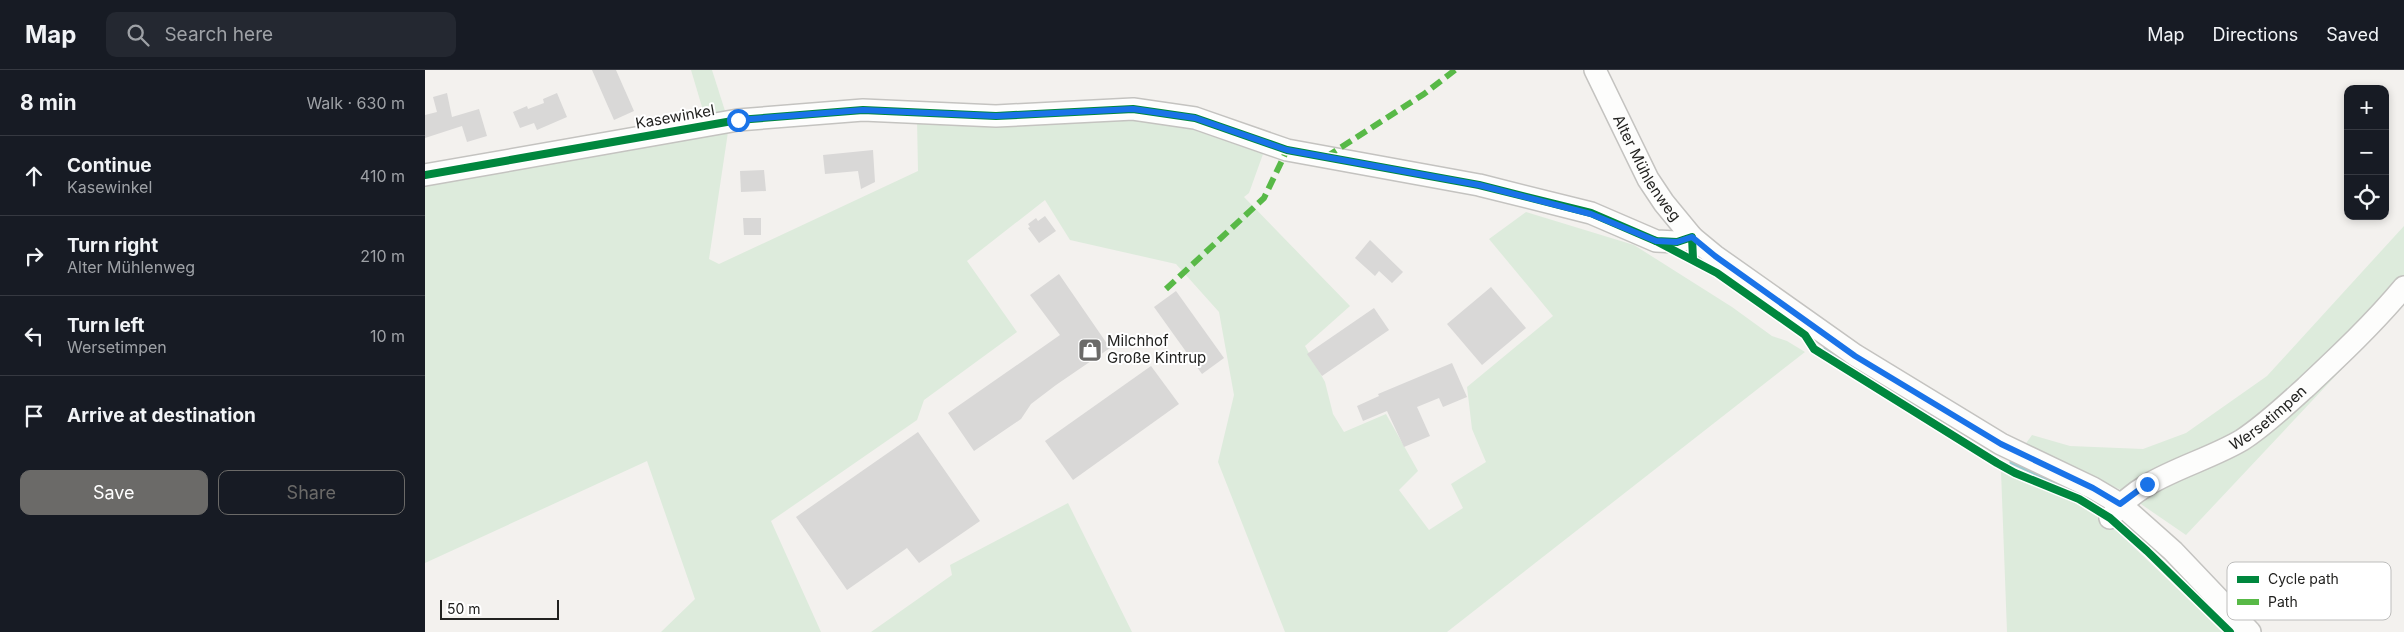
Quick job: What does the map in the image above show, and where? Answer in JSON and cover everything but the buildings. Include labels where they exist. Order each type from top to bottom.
[{"type":"street","name":"Alter Mühlenweg","points":[[1595,70],[1649,179],[1664,203],[1692,237],[1715,256],[1855,356],[2001,444],[2093,488],[2115,511],[2173,551],[2227,608]]},
{"type":"street","name":"Kasewinkel","points":[[425,175],[738,120],[863,110],[996,116],[1133,109],[1195,118],[1287,150],[1479,185],[1591,214],[1656,241],[1677,242],[1692,237]]},
{"type":"street","name":"Wersetimpen","points":[[2115,511],[2147,484],[2214,454],[2242,439],[2262,425],[2353,342],[2404,287]]},
{"type":"street","name":"Alter Mühlenweg","points":[[2239,620],[2250,632]]},
{"type":"green space","points":[[691,70],[712,70],[726,114],[705,117]]},
{"type":"green space","points":[[1140,115],[1191,129],[1263,154],[1249,193],[1244,197],[1350,306],[1305,346],[1325,382],[1333,414],[1344,432],[1386,414],[1418,471],[1399,490],[1429,530],[1463,508],[1451,484],[1486,462],[1472,429],[1467,387],[1553,316],[1489,239],[1526,212],[1634,245],[1732,307],[1772,336],[1787,341],[1805,352],[1447,632],[1285,632],[1218,462],[1234,395],[1219,312],[1176,264],[1070,240],[1045,200],[967,261],[1017,332],[924,400],[917,420],[771,521],[821,632],[661,632],[695,599],[647,461],[425,563],[425,181],[728,132],[709,259],[719,264],[918,171],[917,119]]},
{"type":"green space","points":[[2404,226],[2404,303],[2186,535],[2119,489],[2024,446],[2032,435],[2070,446],[2143,449],[2186,433],[2267,376]]},
{"type":"green space","points":[[2001,471],[2077,502],[2103,518],[2223,632],[2007,632]]},
{"type":"green space","points":[[1068,503],[1132,632],[871,632],[952,575],[950,565]]},
{"type":"waterway","points":[[1826,348],[1931,414]]},
{"type":"waterway","points":[[2012,462],[2095,501]]},
{"type":"marked path","points":[[1326,157],[1424,94],[1455,70]]},
{"type":"marked path","points":[[1166,289],[1264,198],[1287,150]]},
{"type":"cycle path","points":[[425,175],[738,120],[863,110],[996,116],[1133,109],[1195,118],[1287,150],[1479,185],[1591,213],[1656,241],[1677,242],[1692,237],[1693,259]]},
{"type":"cycle path","points":[[1656,241],[1717,273],[1805,335],[1814,349],[1997,463],[2015,473],[2079,499],[2110,518],[2147,551],[2230,632]]},
{"type":"place","name":"Milchhof Große Kintrup","points":[[1090,350]]},
{"type":"route","points":[[738,120],[863,110],[996,116],[1133,109],[1195,118],[1287,150],[1479,185],[1591,214],[1656,241],[1677,242],[1692,237],[1715,256],[1855,356],[1944,411],[2026,458],[2093,488],[2120,504],[2147,484]]}]
